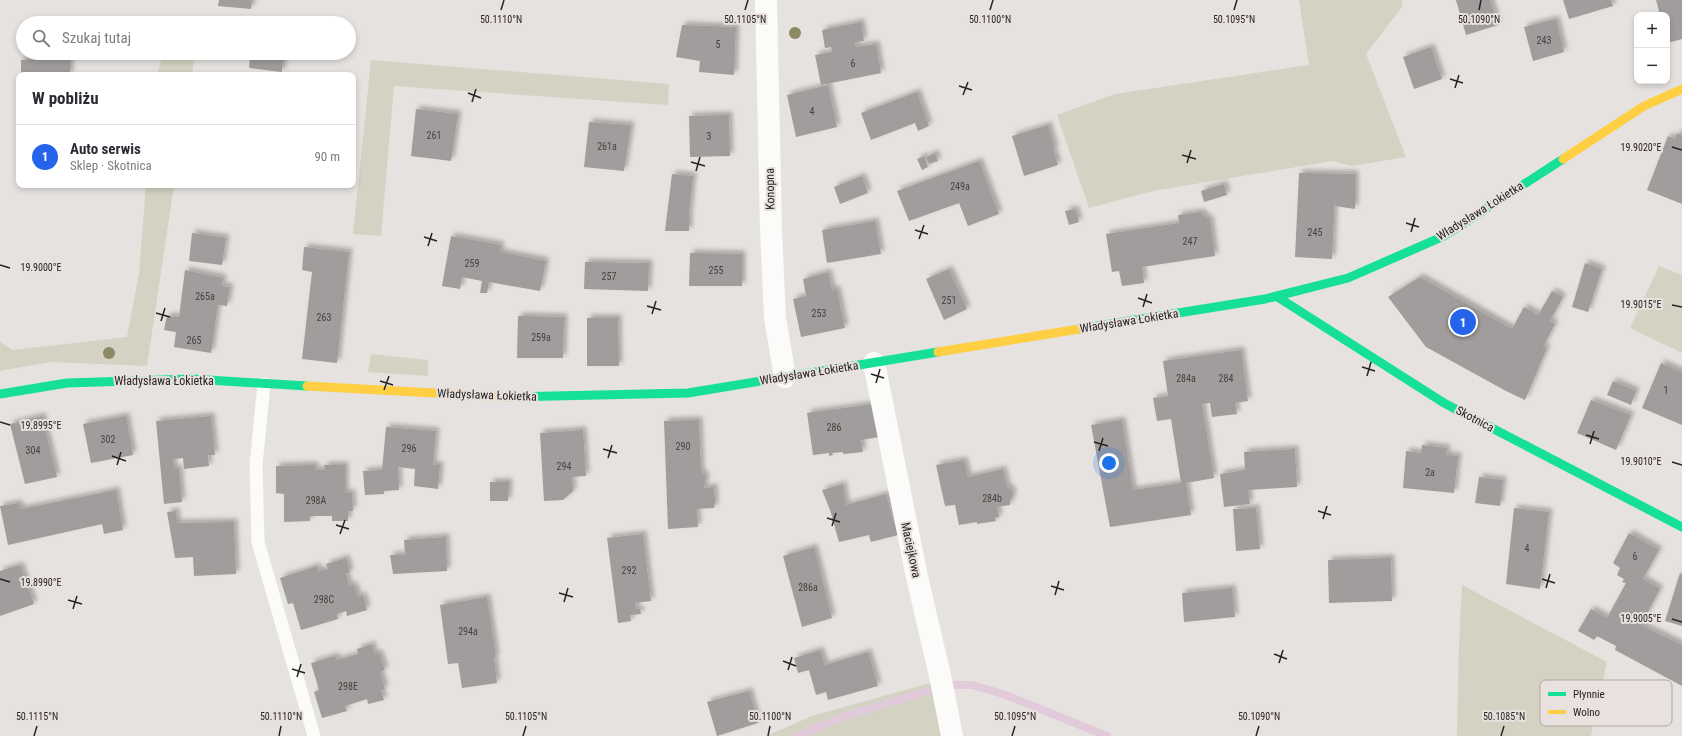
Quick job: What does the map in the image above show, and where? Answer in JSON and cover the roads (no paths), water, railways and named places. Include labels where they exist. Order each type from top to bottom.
[{"type":"street","name":"Konopna","points":[[766,0],[771,229],[775,310],[785,377]]},
{"type":"street","name":"Władysława Łokietka","points":[[0,394],[67,384],[192,379],[521,398],[688,393],[1276,296],[1348,278],[1444,236],[1644,106],[1682,88]]},
{"type":"street","name":"Skotnica","points":[[1276,296],[1444,403],[1682,527]]},
{"type":"street","name":"Maciejkowa","points":[[874,363],[917,577],[943,688],[952,736]]},
{"type":"lane","points":[[264,384],[256,464],[258,542],[314,736]]},
{"type":"waterway","points":[[951,685],[972,685],[1003,694],[1107,736]]},
{"type":"waterway","points":[[797,736],[843,717],[930,690]]},
{"type":"place","name":"Auto serwis","points":[[1463,322]]}]
